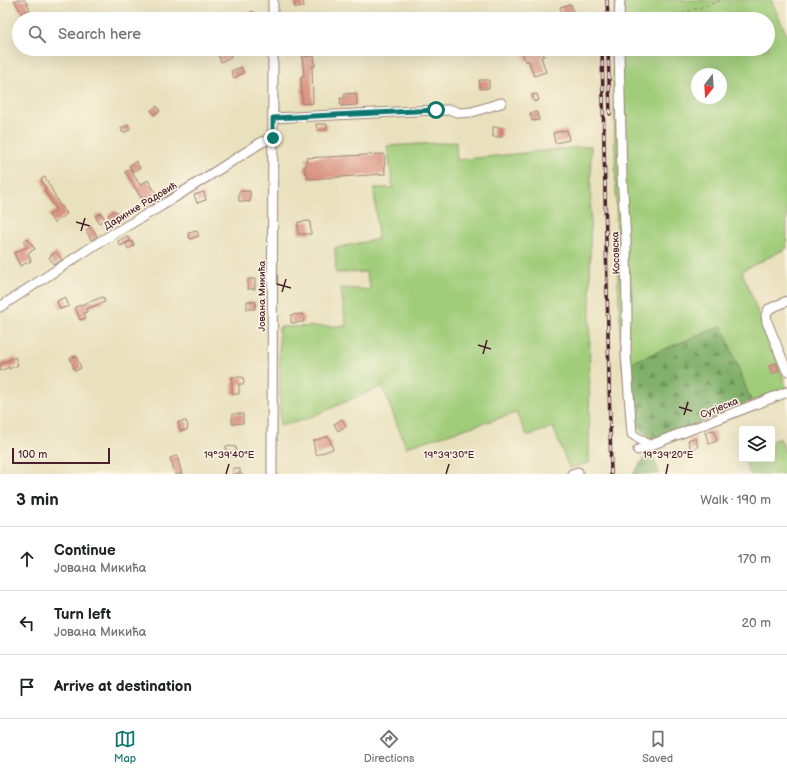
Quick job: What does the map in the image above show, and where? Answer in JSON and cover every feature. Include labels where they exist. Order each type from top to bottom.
[{"type":"street","points":[[273,0],[273,12]]},
{"type":"street","points":[[619,12],[620,0]]},
{"type":"street","name":"Јована Микића","points":[[272,474],[273,56]]},
{"type":"street","name":"Косовска","points":[[619,56],[626,248],[626,354],[630,418],[632,434],[650,446]]},
{"type":"street","points":[[273,118],[436,110],[452,110],[459,113],[472,112],[500,103]]},
{"type":"street","name":"Даринке Радовић","points":[[0,307],[100,241],[161,206],[262,142],[273,138]]},
{"type":"street","points":[[787,301],[769,309],[766,315],[767,322],[787,370]]},
{"type":"street","name":"Сутјеска","points":[[638,450],[787,392]]},
{"type":"path","points":[[686,12],[723,0]]},
{"type":"green space","points":[[616,0],[771,0],[787,35],[787,248],[742,271],[787,388],[751,401],[722,326],[623,366],[618,283],[613,56],[775,56],[775,12],[615,12]]},
{"type":"green space","points":[[456,142],[457,160],[591,146],[589,463],[569,468],[553,427],[527,436],[516,413],[406,447],[382,386],[304,420],[280,426],[279,327],[346,326],[341,288],[371,290],[366,272],[336,273],[335,248],[378,239],[374,188],[393,188],[387,146]]},
{"type":"green space","points":[[722,326],[751,401],[652,442],[635,422],[623,366]]},
{"type":"green space","points":[[780,438],[787,457],[787,474],[750,474],[745,462],[775,462],[775,440]]},
{"type":"green space","points":[[650,449],[660,474],[633,474]]},
{"type":"building","points":[[14,0],[25,0],[30,9],[25,12],[21,12]]},
{"type":"building","points":[[294,0],[303,0],[304,7],[295,8]]},
{"type":"building","points":[[571,4],[573,12],[562,12],[560,7]]},
{"type":"building","points":[[219,56],[231,56],[231,57],[221,62]]},
{"type":"building","points":[[314,56],[315,66],[312,67],[313,103],[302,104],[301,76],[304,76],[302,57]]},
{"type":"building","points":[[524,56],[544,56],[541,57],[546,72],[534,76],[529,61],[525,61]]},
{"type":"building","points":[[241,67],[244,73],[234,78],[231,71]]},
{"type":"building","points":[[479,80],[489,80],[489,88],[480,89]]},
{"type":"building","points":[[356,93],[357,105],[341,106],[340,98],[345,98],[344,94]]},
{"type":"building","points":[[537,94],[539,100],[534,102],[532,95]]},
{"type":"building","points":[[157,106],[160,111],[154,115],[151,110]]},
{"type":"building","points":[[537,112],[539,120],[532,121],[530,113]]},
{"type":"building","points":[[316,124],[327,124],[327,130],[317,130]]},
{"type":"building","points":[[128,125],[130,130],[123,133],[121,128]]},
{"type":"building","points":[[493,127],[501,127],[502,137],[493,137]]},
{"type":"building","points":[[567,130],[569,140],[555,143],[553,133]]},
{"type":"building","points":[[384,154],[385,174],[308,179],[307,173],[305,173],[304,166],[307,166],[306,158]]},
{"type":"building","points":[[136,161],[140,168],[133,172],[129,166]]},
{"type":"building","points":[[130,169],[140,185],[148,180],[160,200],[150,205],[145,197],[142,199],[125,172]]},
{"type":"building","points":[[45,177],[61,207],[62,206],[67,214],[54,223],[49,215],[56,210],[44,190],[46,189],[41,179]]},
{"type":"building","points":[[239,191],[250,191],[250,202],[239,201]]},
{"type":"building","points":[[204,192],[206,200],[197,203],[194,195]]},
{"type":"building","points":[[115,210],[117,214],[120,213],[123,219],[117,221],[116,219],[112,222],[108,215]]},
{"type":"building","points":[[101,213],[105,219],[99,223],[95,216]]},
{"type":"building","points":[[310,221],[311,234],[298,234],[298,222]]},
{"type":"building","points":[[92,227],[97,236],[91,240],[86,230]]},
{"type":"building","points":[[197,231],[199,236],[190,239],[188,233]]},
{"type":"building","points":[[127,236],[130,241],[120,246],[118,241]]},
{"type":"building","points":[[28,239],[35,249],[28,253],[31,261],[20,266],[14,253],[27,247],[23,242]]},
{"type":"building","points":[[132,241],[134,246],[128,249],[126,243]]},
{"type":"building","points":[[56,252],[62,260],[54,265],[49,257]]},
{"type":"building","points":[[248,279],[255,279],[255,289],[248,289]]},
{"type":"building","points":[[65,297],[69,306],[60,309],[57,301]]},
{"type":"building","points":[[103,297],[105,302],[86,309],[87,312],[84,313],[86,318],[80,320],[75,307]]},
{"type":"building","points":[[247,301],[256,302],[255,309],[247,309]]},
{"type":"building","points":[[303,314],[304,322],[291,323],[291,315]]},
{"type":"building","points":[[76,356],[81,368],[75,371],[70,358]]},
{"type":"building","points":[[15,357],[18,365],[0,371],[0,364]]},
{"type":"building","points":[[776,363],[779,371],[772,374],[769,366]]},
{"type":"building","points":[[232,377],[243,377],[244,384],[239,384],[239,394],[232,394]]},
{"type":"building","points":[[233,414],[243,414],[243,423],[232,424]]},
{"type":"building","points":[[342,419],[346,426],[338,431],[334,424]]},
{"type":"building","points":[[186,421],[188,425],[187,430],[180,431],[178,422]]},
{"type":"building","points":[[714,430],[717,441],[709,444],[705,432]]},
{"type":"building","points":[[328,436],[333,449],[316,455],[313,441]]},
{"type":"building","points":[[695,438],[698,447],[691,450],[688,440]]},
{"type":"building","points":[[226,446],[236,447],[236,454],[226,453]]},
{"type":"building","points":[[177,456],[182,474],[175,474],[170,458]]},
{"type":"building","points":[[233,468],[240,469],[240,474],[233,474]]},
{"type":"railway","points":[[607,0],[608,12]]},
{"type":"railway","points":[[602,56],[611,474]]},
{"type":"railway","points":[[608,56],[610,114]]},
{"type":"route","points":[[273,138],[273,118],[436,110]]}]
